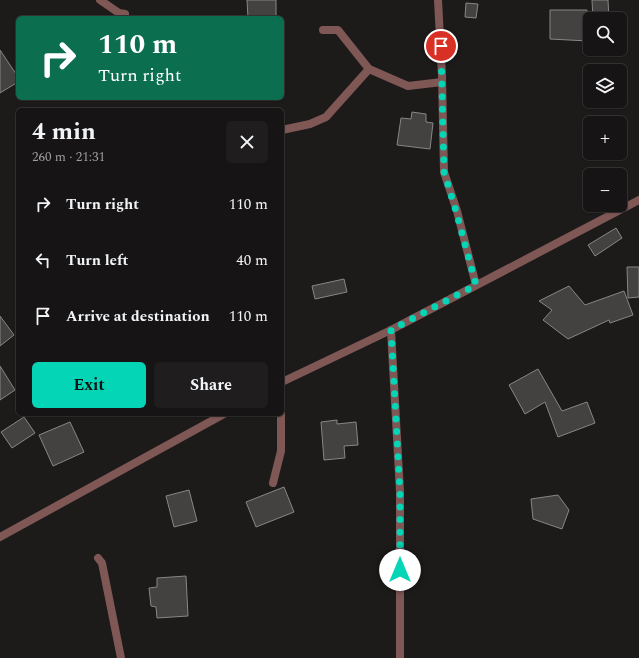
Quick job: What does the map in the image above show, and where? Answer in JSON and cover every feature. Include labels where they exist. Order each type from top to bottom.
[{"type":"street","points":[[100,0],[119,13],[125,14]]},
{"type":"street","points":[[438,0],[444,172],[476,285]]},
{"type":"street","points":[[323,30],[338,30],[369,69],[408,86],[442,82]]},
{"type":"street","points":[[284,130],[310,124],[326,117],[369,69]]},
{"type":"street","points":[[284,381],[391,330],[639,200]]},
{"type":"street","points":[[391,330],[400,492],[400,658]]},
{"type":"street","points":[[0,537],[220,416]]},
{"type":"street","points":[[273,483],[281,451],[281,416]]},
{"type":"street","points":[[98,558],[102,563],[121,658]]},
{"type":"building","points":[[247,0],[276,0],[276,16],[248,16]]},
{"type":"building","points":[[592,0],[608,0],[609,12],[593,12]]},
{"type":"building","points":[[466,3],[478,4],[476,18],[465,17]]},
{"type":"building","points":[[550,10],[587,10],[587,12],[583,12],[583,41],[550,39]]},
{"type":"building","points":[[0,50],[16,74],[16,83],[0,93]]},
{"type":"building","points":[[412,112],[426,114],[426,122],[433,123],[430,149],[397,145],[401,118],[411,119]]},
{"type":"building","points":[[616,228],[622,238],[595,256],[588,245]]},
{"type":"building","points":[[627,267],[639,267],[639,297],[628,298]]},
{"type":"building","points":[[344,279],[347,292],[315,299],[312,286]]},
{"type":"building","points":[[569,286],[585,305],[624,291],[633,315],[610,323],[609,320],[568,339],[543,320],[552,310],[539,301]]},
{"type":"building","points":[[0,316],[14,335],[0,346]]},
{"type":"building","points":[[0,366],[15,390],[0,400]]},
{"type":"building","points":[[538,369],[562,411],[587,402],[595,423],[558,437],[545,402],[525,414],[509,385]]},
{"type":"building","points":[[24,417],[35,433],[12,448],[1,432]]},
{"type":"building","points":[[337,420],[337,424],[356,422],[358,445],[344,446],[345,458],[324,460],[321,422]]},
{"type":"building","points":[[70,422],[84,452],[53,466],[39,435]]},
{"type":"building","points":[[284,487],[294,512],[256,527],[246,502]]},
{"type":"building","points":[[189,490],[197,521],[174,527],[166,496]]},
{"type":"building","points":[[558,495],[569,510],[562,529],[533,519],[531,499]]},
{"type":"building","points":[[186,576],[188,616],[157,618],[156,607],[151,606],[149,588],[157,587],[157,578]]},
{"type":"route","points":[[400,570],[400,492],[391,330],[476,285],[444,172],[441,46]]}]
